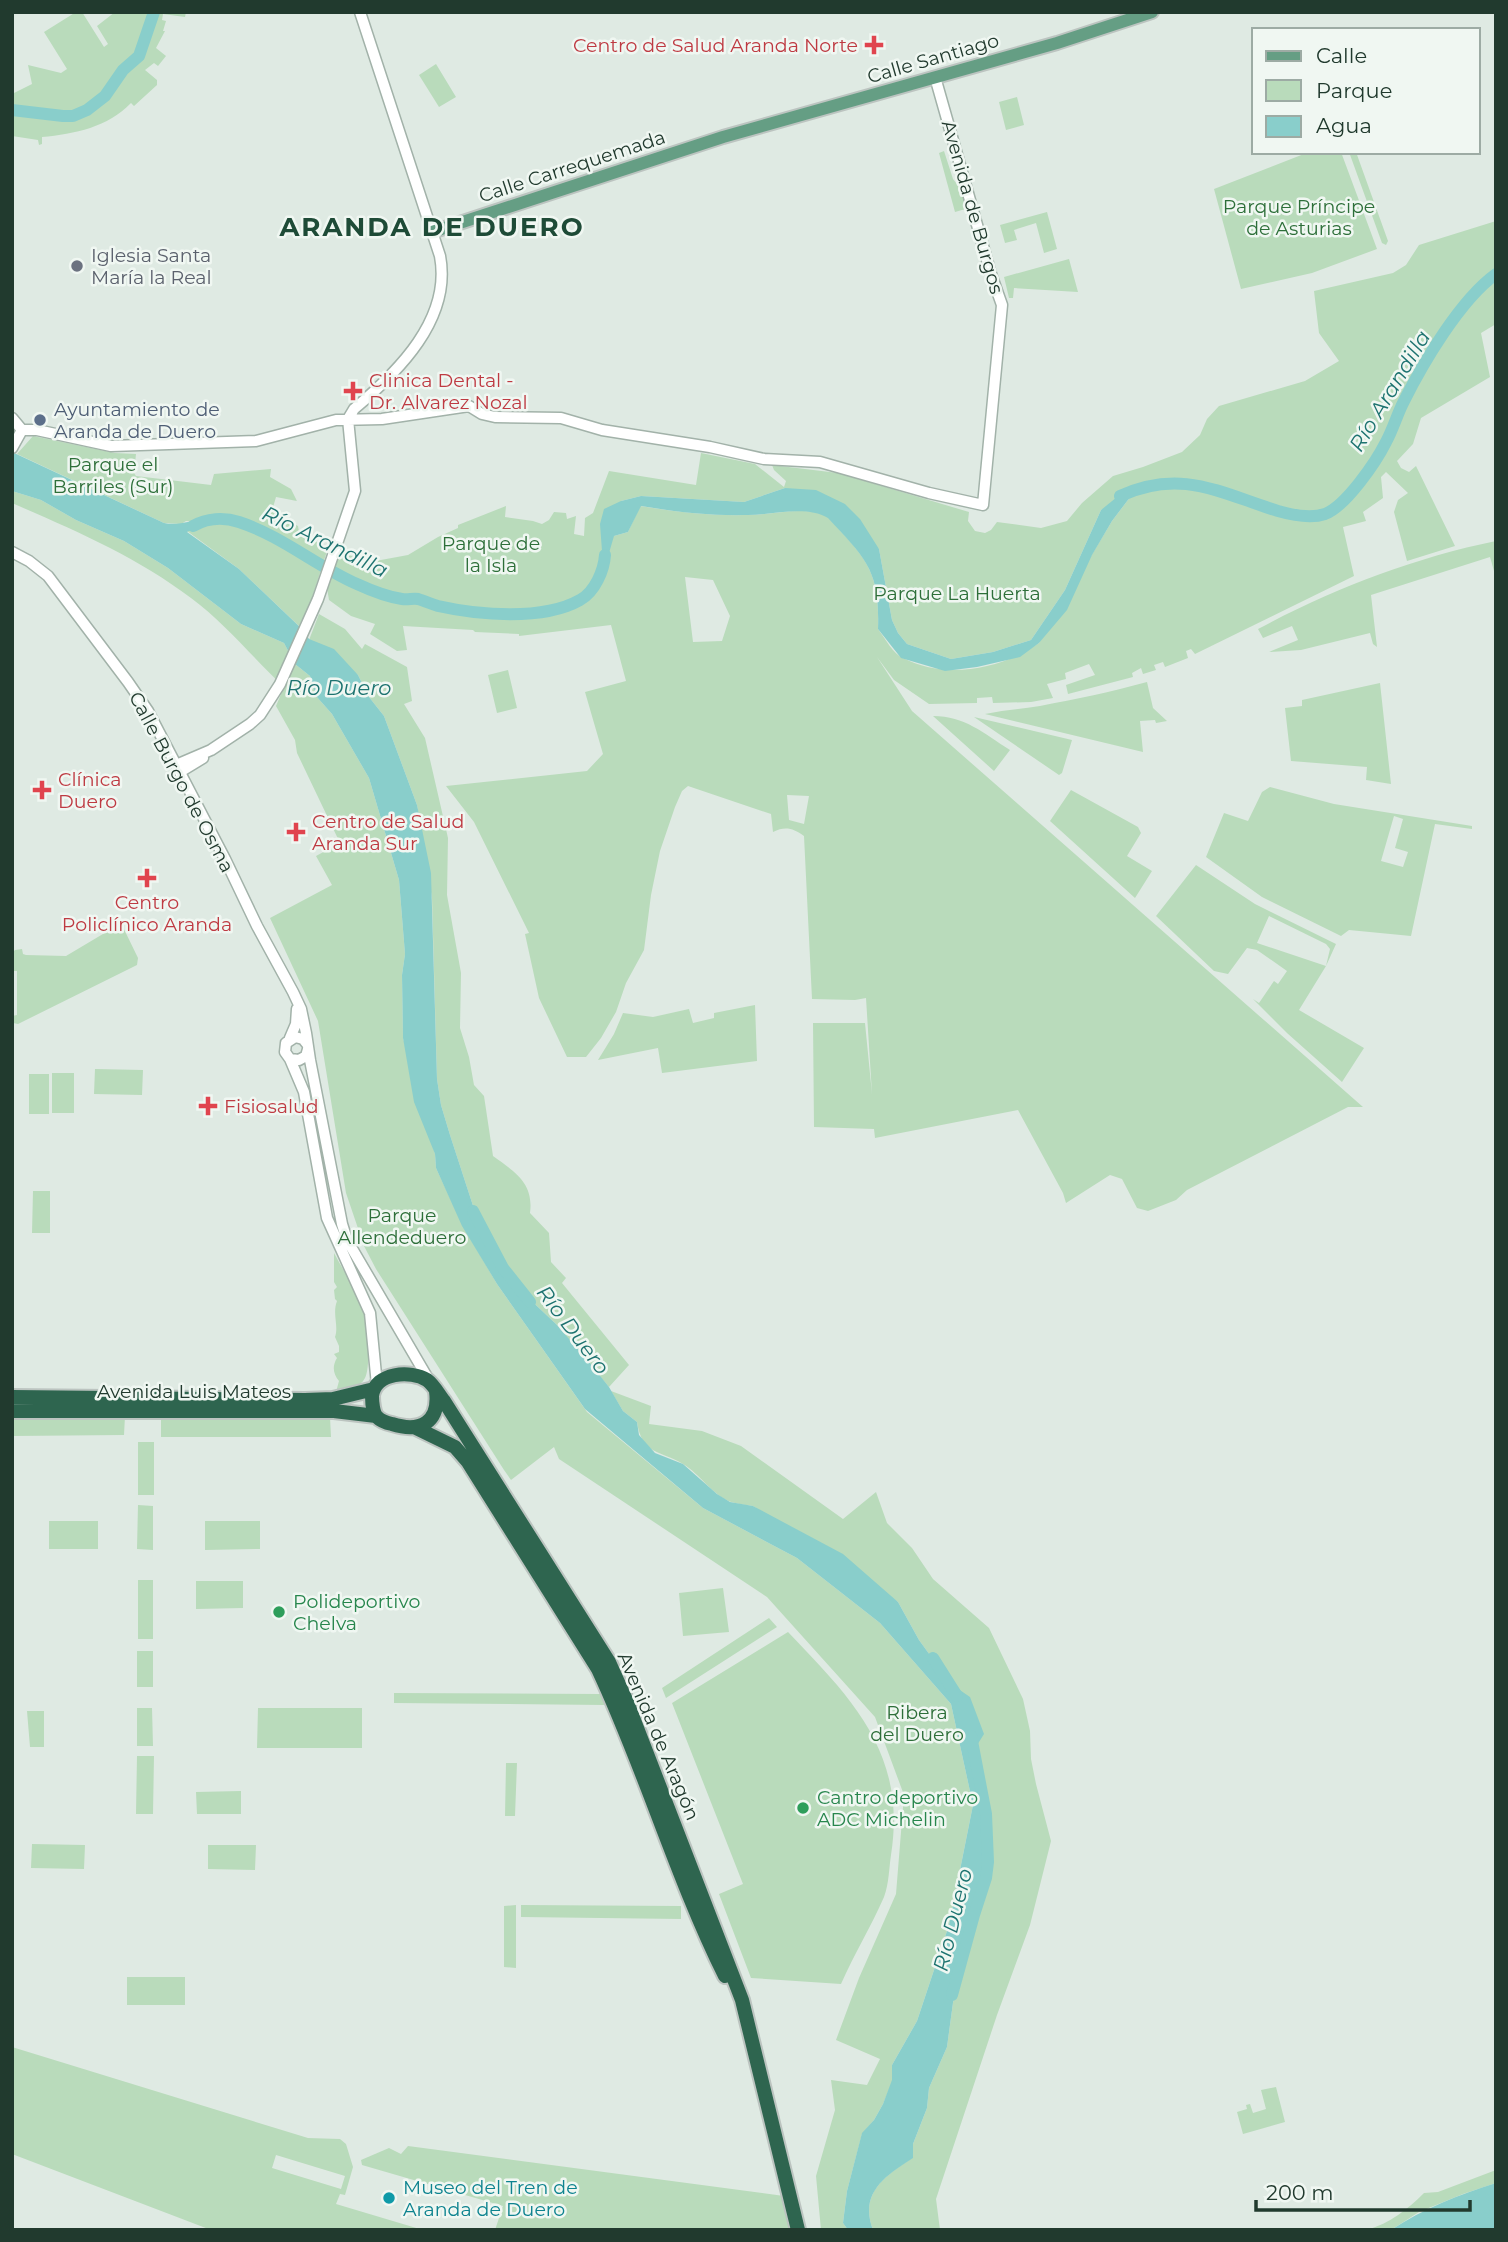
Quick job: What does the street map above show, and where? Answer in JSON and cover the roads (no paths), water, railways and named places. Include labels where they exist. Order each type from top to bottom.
[{"type":"highway","points":[[398,1374],[414,1375],[433,1386],[437,1402],[435,1414],[427,1422],[414,1427],[398,1426],[376,1416],[372,1389],[398,1374]]},
{"type":"highway","name":"Avenida de Aragón","points":[[433,1386],[609,1662],[640,1731],[732,1973],[755,2047],[798,2230]]},
{"type":"highway","name":"Avenida Luis Mateos","points":[[12,1397],[304,1400],[333,1399],[372,1389]]},
{"type":"highway","name":"Avenida Luis Mateos","points":[[12,1411],[321,1411],[376,1416]]},
{"type":"highway","name":"Avenida de Aragón","points":[[414,1427],[455,1447],[468,1462],[598,1669],[620,1718],[702,1931],[735,1997],[755,2047]]},
{"type":"main road","name":"Calle Santiago","points":[[723,137],[1067,40],[1152,12]]},
{"type":"main road","name":"Calle Carrequemada","points":[[432,232],[723,137]]},
{"type":"street","points":[[178,768],[254,721],[280,684],[326,575],[355,491],[348,419],[354,409],[412,351],[428,326],[443,281],[440,256],[360,12]]},
{"type":"street","name":"Avenida de Burgos","points":[[348,419],[382,419],[473,407],[482,414],[495,417],[561,418],[602,430],[710,447],[764,459],[820,462],[929,493],[983,505],[1002,305],[935,77]]},
{"type":"street","points":[[12,418],[22,430]]},
{"type":"street","points":[[22,430],[37,430],[111,446],[179,445],[256,441],[348,419]]},
{"type":"street","points":[[12,448],[22,430]]},
{"type":"street","name":"Calle Burgo de Osma","points":[[12,552],[48,576],[148,711],[297,1001],[301,1009],[333,1190],[347,1240],[433,1386]]},
{"type":"street","points":[[297,1001],[297,1020],[284,1047],[304,1092],[327,1217],[370,1313],[374,1362],[372,1389]]},
{"type":"street","points":[[290,1038],[300,1037],[308,1047],[302,1059],[290,1059]]},
{"type":"water","points":[[12,452],[164,523],[206,519],[187,532],[239,569],[303,630],[309,639],[334,649],[358,675],[369,697],[384,716],[417,805],[431,873],[437,1079],[441,1105],[477,1218],[503,1268],[522,1292],[556,1324],[585,1357],[609,1387],[623,1411],[637,1422],[639,1435],[655,1453],[683,1464],[730,1502],[753,1506],[843,1554],[898,1602],[919,1640],[951,1684],[970,1697],[984,1734],[974,1750],[986,1814],[986,1878],[955,1988],[947,2047],[929,2088],[927,2108],[913,2144],[913,2158],[884,2179],[872,2196],[869,2206],[873,2230],[848,2230],[843,2223],[847,2191],[862,2133],[883,2104],[892,2080],[892,2065],[917,2021],[949,1925],[973,1805],[951,1704],[880,1623],[797,1558],[703,1508],[585,1409],[497,1284],[462,1226],[436,1168],[435,1154],[414,1102],[403,1038],[402,975],[405,954],[399,880],[369,778],[332,714],[316,696],[310,676],[295,664],[284,643],[241,624],[168,568],[124,541],[76,520],[41,500],[12,491]]},
{"type":"water","points":[[785,488],[816,490],[845,504],[860,519],[879,549],[892,620],[898,633],[907,644],[951,659],[993,652],[1031,640],[1065,590],[1101,510],[1117,497],[1132,490],[1134,492],[1112,521],[1092,555],[1067,610],[1039,643],[1020,657],[977,667],[945,671],[901,658],[878,629],[876,593],[868,567],[841,532],[828,518],[819,514],[800,511],[721,515],[641,506],[628,532],[614,536],[604,570],[599,576],[602,551],[600,524],[604,509],[641,496],[744,502]]},
{"type":"water","points":[[1496,2183],[1496,2230],[1391,2230],[1442,2203]]},
{"type":"waterway","points":[[12,110],[63,116],[73,116],[87,110],[105,96],[123,70],[139,56],[154,12]]},
{"type":"waterway","name":"Río Arandilla","points":[[1120,496],[1162,484],[1182,484],[1219,491],[1295,515],[1325,514],[1351,493],[1375,461],[1432,351],[1469,300],[1496,274]]},
{"type":"waterway","name":"Río Arandilla","points":[[193,526],[216,519],[239,522],[270,535],[342,577],[379,593],[491,614],[529,614],[565,607],[580,600],[598,580],[605,555]]},
{"type":"waterway","name":"Río Duero","points":[[473,1211],[503,1268],[530,1302]]},
{"type":"waterway","name":"Río Duero","points":[[933,1658],[957,1696]]},
{"type":"waterway","name":"Río Duero","points":[[952,1995],[986,1878],[988,1862],[986,1814],[971,1736]]},
{"type":"place","name":"Centro de Salud Aranda Norte","points":[[874,45]]},
{"type":"place","name":"Iglesia Santa María la Real","points":[[77,266]]},
{"type":"place","name":"Clinica Dental - Dr. Alvarez Nozal","points":[[353,391]]},
{"type":"place","name":"Ayuntamiento de Aranda de Duero","points":[[40,420]]},
{"type":"place","name":"Clínica Duero","points":[[42,790]]},
{"type":"place","name":"Centro de Salud Aranda Sur","points":[[296,832]]},
{"type":"place","name":"Centro Policlínico Aranda","points":[[147,878]]},
{"type":"place","name":"Fisiosalud","points":[[208,1106]]},
{"type":"place","name":"Polideportivo Chelva","points":[[279,1612]]},
{"type":"place","name":"Cantro deportivo ADC Michelin","points":[[803,1808]]},
{"type":"place","name":"Museo del Tren de Aranda de Duero","points":[[389,2198]]},
{"type":"district","name":"ARANDA DE DUERO","points":[[432,227]]},
{"type":"park label","name":"Parque Príncipe de Asturias","points":[[1299,217]]},
{"type":"park label","name":"Parque el Barriles (Sur)","points":[[113,475]]},
{"type":"park label","name":"Parque de la Isla","points":[[491,554]]},
{"type":"park label","name":"Parque La Huerta","points":[[957,593]]},
{"type":"park label","name":"Parque Allendeduero","points":[[402,1226]]},
{"type":"park label","name":"Ribera del Duero","points":[[917,1723]]}]
